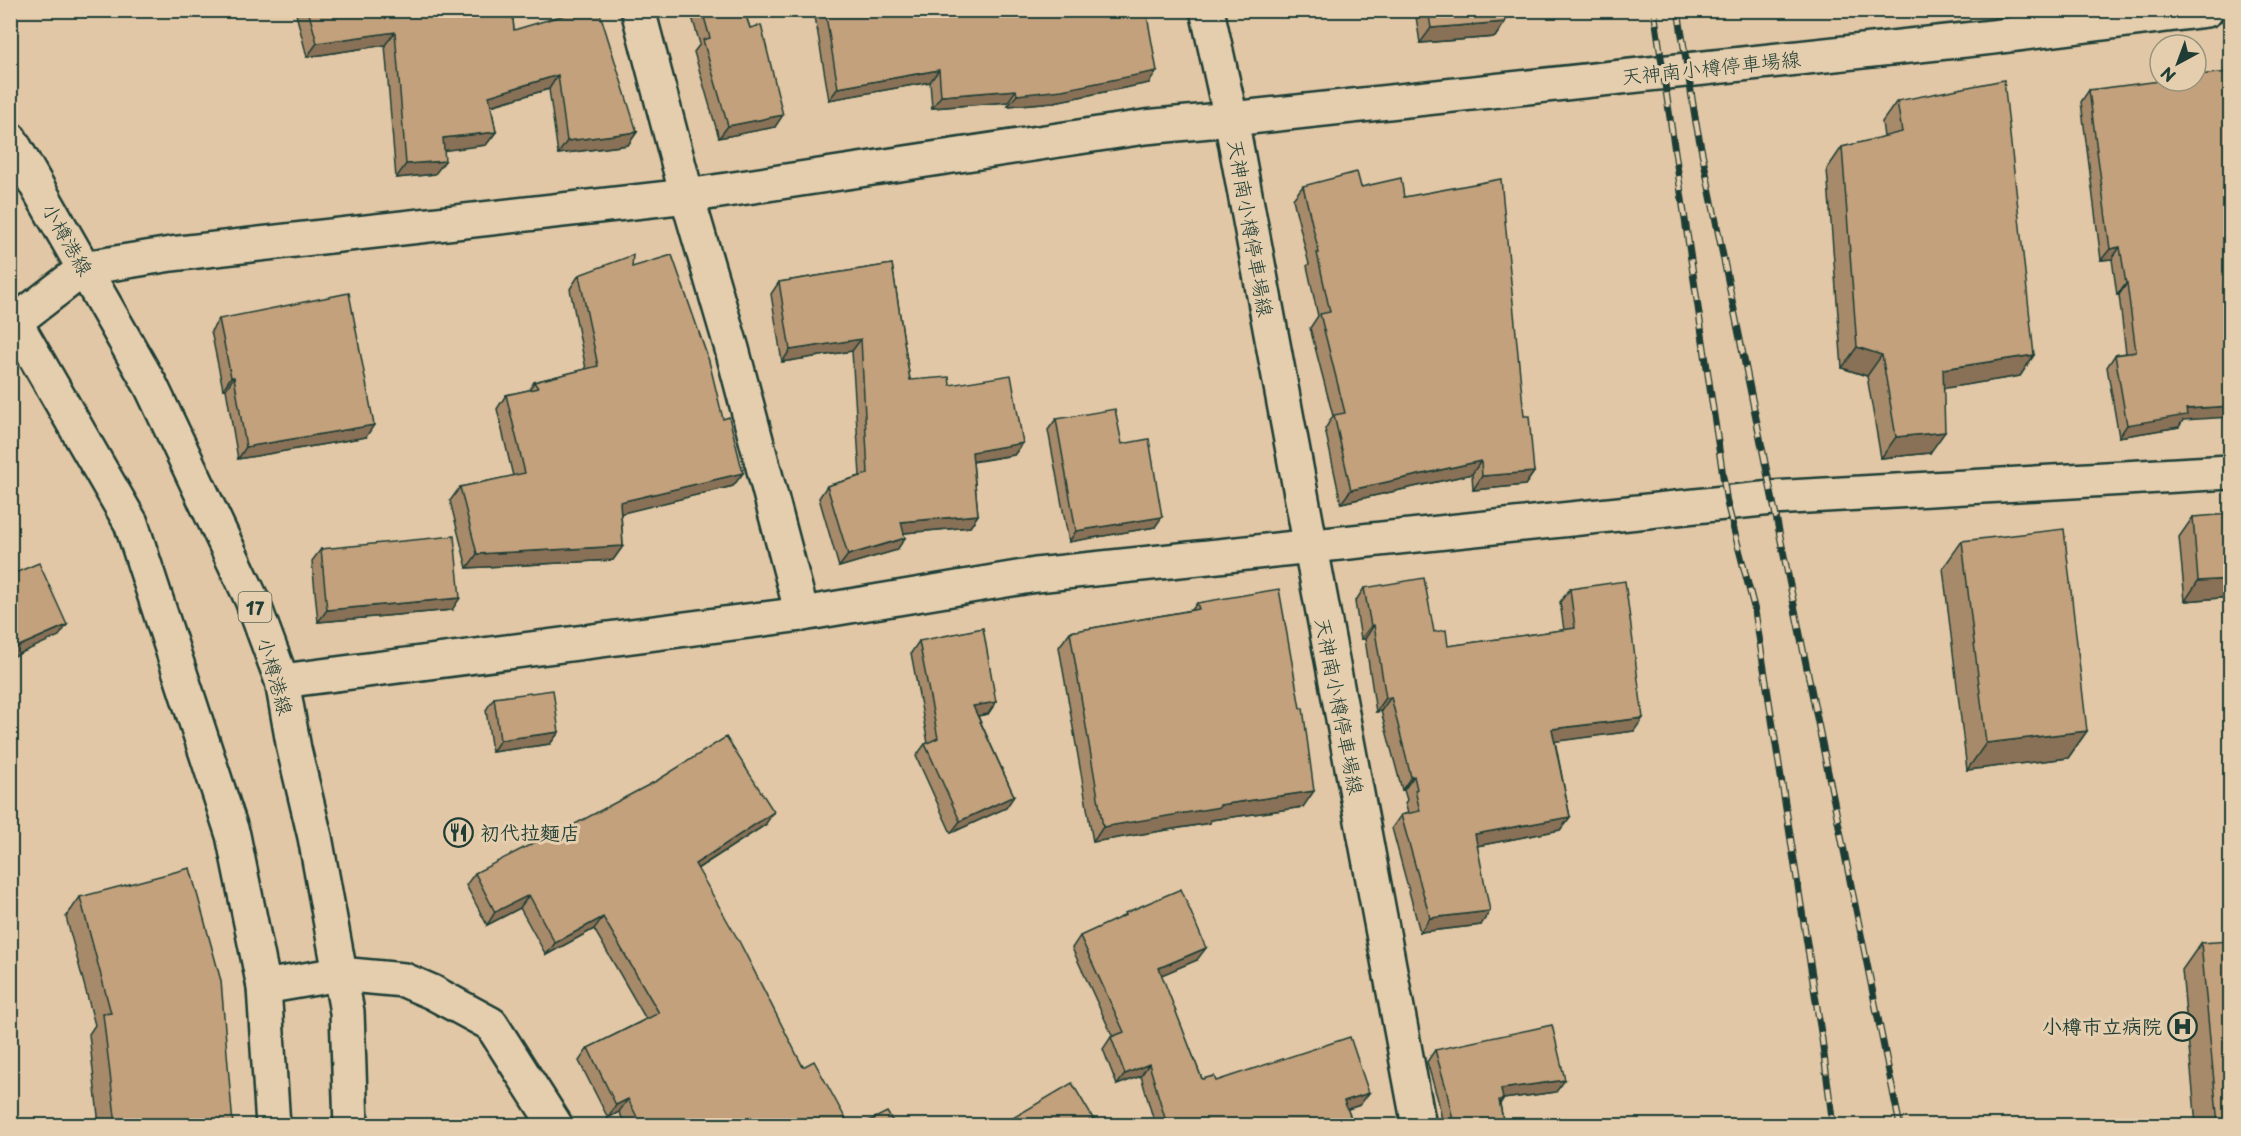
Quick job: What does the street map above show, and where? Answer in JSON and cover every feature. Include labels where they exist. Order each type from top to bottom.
[{"type":"street","points":[[638,10],[802,614]]},
{"type":"street","points":[[273,1125],[264,987],[233,835],[131,524],[13,317],[85,268],[171,254],[687,196],[1145,127],[1231,118],[1207,10]]},
{"type":"street","name":"天神南小樽停車場線","points":[[1419,1125],[1231,118],[1993,37],[2206,10]]},
{"type":"street","name":"小樽港線","points":[[10,139],[156,397],[252,600],[282,681],[294,748],[315,837],[347,1012],[351,1125]]},
{"type":"street","points":[[282,681],[802,614],[1036,576],[1772,498],[2230,472]]},
{"type":"street","points":[[264,987],[339,974],[404,980],[432,992],[491,1024],[556,1125]]},
{"type":"building","points":[[308,10],[512,10],[514,30],[581,10],[599,10],[637,132],[567,141],[558,75],[489,96],[496,132],[443,138],[445,161],[406,164],[395,32],[317,43]]},
{"type":"building","points":[[702,10],[744,10],[750,28],[761,25],[783,115],[728,126],[703,40],[710,38]]},
{"type":"building","points":[[825,10],[1146,10],[1157,71],[1062,90],[1017,95],[1016,90],[941,96],[939,70],[838,88]]},
{"type":"building","points":[[1428,10],[1503,10],[1505,22],[1431,28]]},
{"type":"building","points":[[2230,72],[2230,406],[2186,409],[2187,415],[2127,425],[2115,355],[2136,352],[2120,247],[2110,249],[2089,90],[2148,83],[2148,93],[2208,93],[2208,74]]},
{"type":"building","points":[[2004,80],[2034,355],[1943,369],[1945,432],[1896,437],[1882,355],[1857,347],[1842,147],[1902,132],[1897,101]]},
{"type":"building","points":[[1357,172],[1361,187],[1401,178],[1404,197],[1501,179],[1524,416],[1529,416],[1534,472],[1482,476],[1481,461],[1351,490],[1334,415],[1345,413],[1320,314],[1330,312],[1303,186]]},
{"type":"building","points":[[633,255],[632,267],[672,255],[709,361],[723,419],[729,417],[743,473],[620,502],[623,546],[477,554],[460,487],[525,473],[506,395],[538,388],[534,382],[598,366],[579,275]]},
{"type":"building","points":[[892,264],[910,380],[949,377],[950,385],[1011,375],[1023,443],[972,452],[978,515],[901,522],[905,538],[848,555],[827,486],[868,474],[861,339],[790,350],[779,282]]},
{"type":"building","points":[[349,293],[374,425],[246,447],[234,377],[231,377],[219,319]]},
{"type":"building","points":[[1115,409],[1122,444],[1149,439],[1162,517],[1076,531],[1056,419]]},
{"type":"building","points":[[2230,514],[2230,579],[2198,581],[2193,517]]},
{"type":"building","points":[[2064,529],[2087,731],[1986,743],[1962,541]]},
{"type":"building","points":[[454,536],[460,598],[327,610],[321,549]]},
{"type":"building","points":[[39,563],[67,625],[10,650],[10,575]]},
{"type":"building","points":[[1424,578],[1434,632],[1446,630],[1448,646],[1575,628],[1570,589],[1625,581],[1643,718],[1552,729],[1570,817],[1475,834],[1490,911],[1430,918],[1401,815],[1420,811],[1415,790],[1417,789],[1414,776],[1411,777],[1391,697],[1386,698],[1374,625],[1371,626],[1364,588]]},
{"type":"building","points":[[1279,589],[1300,708],[1303,708],[1314,791],[1220,805],[1220,807],[1103,827],[1070,632],[1199,609],[1197,603]]},
{"type":"building","points":[[983,628],[996,702],[973,706],[1014,796],[960,821],[925,744],[938,738],[919,641]]},
{"type":"building","points":[[553,690],[559,732],[500,740],[494,698]]},
{"type":"building","points":[[726,737],[774,812],[695,864],[740,943],[803,1067],[814,1061],[849,1125],[641,1125],[628,1099],[616,1105],[588,1048],[659,1013],[603,917],[555,943],[529,895],[495,912],[475,873],[561,829],[562,831],[658,780]]},
{"type":"building","points":[[190,868],[221,981],[233,1125],[116,1125],[103,1014],[111,1013],[80,897]]},
{"type":"building","points":[[1181,889],[1206,948],[1159,968],[1202,1079],[1214,1076],[1216,1081],[1350,1037],[1369,1093],[1344,1101],[1354,1125],[1167,1125],[1149,1064],[1125,1074],[1111,1037],[1124,1032],[1080,936],[1126,915],[1125,913]]},
{"type":"building","points":[[2230,941],[2230,1125],[2218,1125],[2201,943]]},
{"type":"building","points":[[1552,1025],[1565,1080],[1501,1089],[1503,1099],[1499,1100],[1504,1125],[1454,1125],[1435,1050]]},
{"type":"building","points":[[1072,1083],[1097,1125],[1001,1125]]},
{"type":"building","points":[[887,1112],[895,1125],[861,1125]]},
{"type":"railway","points":[[1654,10],[1727,503],[1755,611],[1822,1039],[1833,1126]]},
{"type":"railway","points":[[1678,10],[1696,123],[1900,1126]]},
{"type":"place","name":"初代拉麵店","points":[[459,832]]},
{"type":"place","name":"小樽市立病院","points":[[2183,1026]]}]
